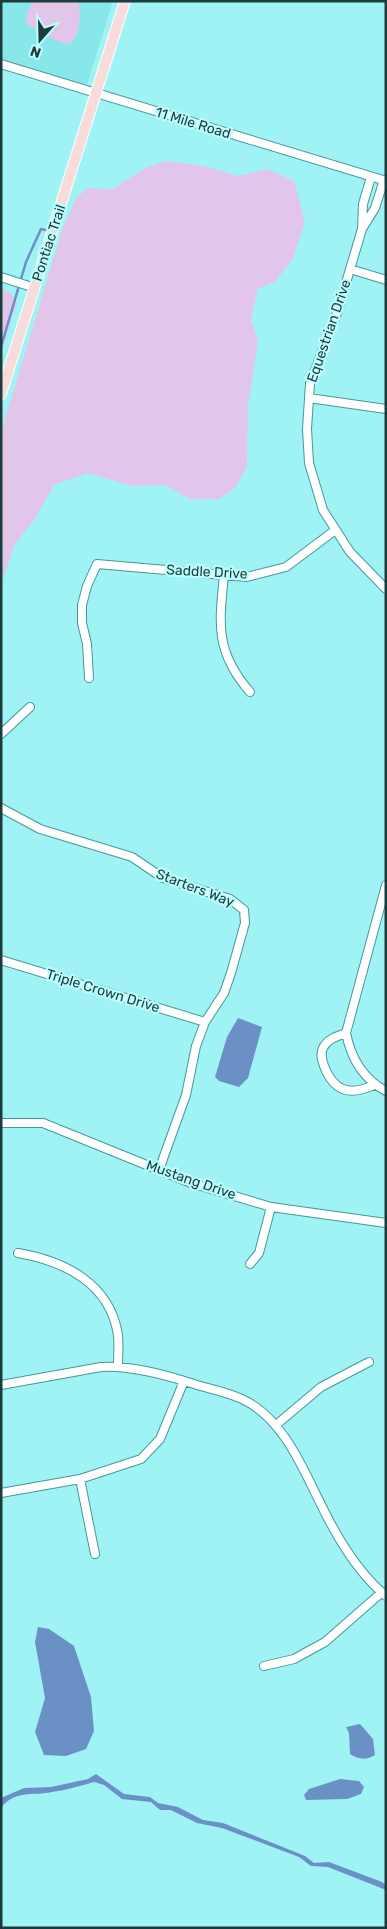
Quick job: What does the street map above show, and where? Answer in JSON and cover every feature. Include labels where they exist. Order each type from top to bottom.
[{"type":"main road","name":"Pontiac Trail","points":[[1,394],[125,1]]},
{"type":"street","name":"11 Mile Road","points":[[1,64],[385,181]]},
{"type":"street","name":"Equestrian Drive","points":[[371,177],[363,204],[362,229],[337,313],[310,383],[307,429],[309,463],[323,510],[334,531],[350,552],[386,589]]},
{"type":"street","name":"Equestrian Drive","points":[[362,229],[375,208],[385,181]]},
{"type":"street","points":[[350,269],[386,280]]},
{"type":"street","points":[[1,277],[35,288]]},
{"type":"street","points":[[309,398],[386,409]]},
{"type":"street","name":"Saddle Drive","points":[[89,678],[88,644],[82,623],[82,605],[87,586],[97,564],[247,577],[286,568],[334,531]]},
{"type":"street","points":[[224,575],[219,624],[226,656],[237,678],[250,692]]},
{"type":"street","points":[[1,734],[30,707]]},
{"type":"street","name":"Starters Way","points":[[1,808],[40,829],[132,857],[163,878],[230,899],[240,904],[244,910],[245,923],[231,973],[224,993],[205,1022],[196,1046],[186,1095],[159,1170]]},
{"type":"street","points":[[386,884],[346,1033],[348,1047],[359,1068],[374,1085],[386,1091]]},
{"type":"street","name":"Triple Crown Drive","points":[[1,960],[205,1022]]},
{"type":"street","points":[[346,1033],[331,1039],[323,1048],[321,1058],[329,1078],[337,1086],[347,1090],[361,1091],[374,1085]]},
{"type":"street","name":"Mustang Drive","points":[[1,1123],[43,1123],[191,1182],[271,1207],[386,1223]]},
{"type":"street","points":[[250,1264],[259,1253],[271,1207]]},
{"type":"street","points":[[18,1252],[41,1257],[82,1276],[104,1296],[118,1334],[118,1366]]},
{"type":"street","points":[[276,1425],[321,1386],[369,1362]]},
{"type":"street","points":[[1,1385],[101,1367],[118,1366],[184,1381],[242,1399],[276,1425],[309,1480],[332,1525],[370,1583],[384,1594],[325,1642],[294,1660],[264,1666]]},
{"type":"street","points":[[1,1493],[80,1479],[142,1459],[160,1439],[184,1381]]},
{"type":"street","points":[[80,1479],[95,1554]]},
{"type":"shaded area","points":[[1,1],[113,1],[87,85],[1,59]]},
{"type":"shaded area","points":[[33,1],[78,1],[80,12],[78,31],[69,45],[46,36],[26,22],[27,13]]},
{"type":"shaded area","points":[[166,161],[204,166],[238,176],[267,169],[294,181],[305,222],[293,258],[276,281],[258,289],[251,320],[258,340],[248,407],[247,467],[235,488],[219,499],[190,499],[165,485],[131,486],[88,473],[54,485],[34,520],[15,544],[1,585],[1,432],[63,227],[76,198],[88,188],[113,189],[145,168]]},
{"type":"shaded area","points":[[1,289],[11,293],[17,302],[1,354]]},
{"type":"shaded area","points":[[238,1018],[262,1027],[248,1078],[239,1087],[219,1081],[215,1077],[227,1037]]},
{"type":"shaded area","points":[[38,1627],[49,1629],[74,1646],[91,1697],[94,1731],[86,1749],[66,1756],[44,1755],[35,1732],[45,1698],[35,1642]]},
{"type":"shaded area","points":[[360,1724],[373,1739],[375,1755],[369,1758],[360,1758],[350,1754],[349,1733],[346,1727]]},
{"type":"shaded area","points":[[96,1774],[124,1794],[150,1797],[158,1803],[178,1807],[203,1820],[223,1823],[305,1856],[314,1863],[329,1862],[382,1882],[386,1885],[386,1890],[328,1867],[311,1866],[299,1857],[222,1828],[197,1823],[171,1810],[160,1810],[151,1802],[122,1799],[104,1785],[94,1782],[57,1791],[18,1796],[6,1802],[1,1808],[1,1798],[24,1788],[51,1787],[88,1779]]},
{"type":"shaded area","points":[[340,1779],[359,1781],[364,1787],[361,1794],[347,1799],[306,1800],[304,1795],[309,1789]]},
{"type":"waterway","points":[[1,347],[26,262],[41,229],[50,231]]}]
